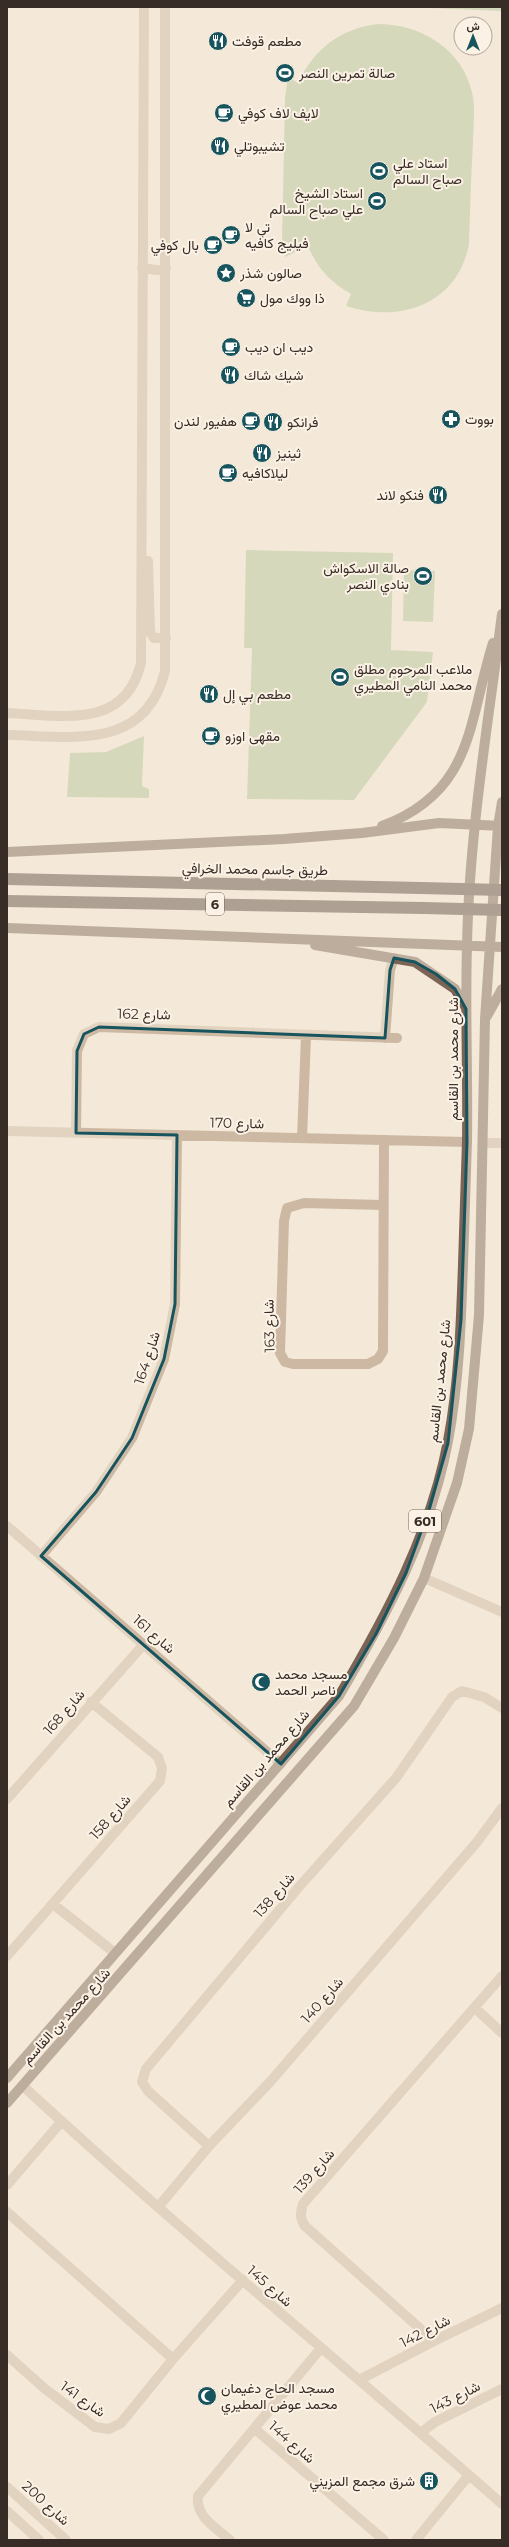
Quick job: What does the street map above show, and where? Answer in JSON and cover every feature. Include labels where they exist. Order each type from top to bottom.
[{"type":"highway","name":"طريق جاسم محمد الخرافي","points":[[7,879],[502,890]]},
{"type":"highway","name":"6","points":[[7,901],[502,910]]},
{"type":"main road","name":"شارع محمد بن القاسم","points":[[7,2078],[339,1696],[376,1634],[406,1573],[430,1510],[448,1443],[456,1382],[461,1320],[467,1142],[467,945],[473,824],[502,616]]},
{"type":"main road","points":[[362,833],[401,819],[414,811],[437,791],[456,767],[469,740],[489,655],[502,616]]},
{"type":"main road","name":"شارع محمد بن القاسم","points":[[7,2103],[354,1706],[394,1638],[424,1578],[457,1483],[469,1429],[479,1315],[485,1019],[502,802]]},
{"type":"main road","points":[[7,852],[244,841],[362,833],[419,825],[473,824],[500,826]]},
{"type":"main road","points":[[7,928],[502,947]]},
{"type":"main road","points":[[272,938],[415,962],[436,974],[455,988],[466,1009]]},
{"type":"main road","points":[[485,1019],[502,989]]},
{"type":"street","points":[[7,713],[92,714],[112,707],[128,693],[134,684],[141,663],[144,7]]},
{"type":"street","points":[[7,735],[84,737],[112,733],[125,727],[147,710],[158,691],[165,671],[165,7]]},
{"type":"street","points":[[142,268],[156,270],[166,268]]},
{"type":"street","points":[[142,540],[148,556],[150,632],[154,638],[166,638]]},
{"type":"street","points":[[385,1038],[390,970],[394,958]]},
{"type":"street","name":"شارع 162","points":[[76,1133],[77,1051],[84,1034],[100,1027],[202,1030],[306,1036],[397,1038]]},
{"type":"street","points":[[302,1138],[306,1036]]},
{"type":"street","name":"شارع 170","points":[[7,1131],[467,1142]]},
{"type":"street","name":"شارع 164","points":[[41,1556],[96,1492],[132,1438],[164,1359],[175,1304],[178,1135]]},
{"type":"street","name":"شارع 163","points":[[382,1205],[304,1203],[287,1208],[284,1221],[280,1353],[284,1362],[293,1364],[368,1364],[378,1359],[383,1351],[382,1205],[384,1140]]},
{"type":"street","points":[[483,1143],[502,1143]]},
{"type":"street","name":"شارع 161","points":[[7,1526],[281,1764]]},
{"type":"street","points":[[424,1578],[502,1612]]},
{"type":"street","name":"شارع 168","points":[[7,1799],[91,1702],[144,1644]]},
{"type":"street","name":"شارع 138","points":[[209,2146],[148,2091],[142,2082],[146,2069],[298,1888],[396,1778],[452,1696],[462,1691],[484,1697],[502,1708]]},
{"type":"street","name":"158 شارع","points":[[7,1956],[160,1781],[162,1768],[158,1757],[91,1702]]},
{"type":"street","name":"شارع 140","points":[[159,2206],[209,2146],[270,2082],[478,1842],[502,1808]]},
{"type":"street","points":[[53,1904],[115,1953]]},
{"type":"street","name":"شارع 139","points":[[434,2341],[305,2226],[302,2221],[301,2210],[303,2204],[502,1976]]},
{"type":"street","points":[[475,2008],[502,2033]]},
{"type":"street","name":"شارع 145","points":[[23,2086],[62,2122],[321,2348],[422,2432],[502,2504]]},
{"type":"street","points":[[7,2185],[62,2122]]},
{"type":"street","points":[[7,2212],[173,2359]]},
{"type":"street","name":"شارع 141","points":[[7,2355],[44,2388],[95,2427],[108,2429],[121,2422],[173,2359],[243,2280]]},
{"type":"street","name":"شارع 142","points":[[361,2380],[434,2341],[502,2308]]},
{"type":"street","name":"شارع 144","points":[[230,2540],[200,2513],[197,2504],[198,2496],[321,2348]]},
{"type":"street","name":"شارع 143","points":[[422,2432],[435,2422],[502,2389]]},
{"type":"street","name":"شارع 144","points":[[255,2428],[384,2540]]},
{"type":"street","points":[[416,2540],[469,2475]]},
{"type":"street","name":"شارع 200","points":[[7,2487],[66,2540]]},
{"type":"street","points":[[7,2511],[39,2540]]},
{"type":"highlighted area","points":[[394,958],[415,962],[436,974],[455,989],[466,1009],[467,1142],[461,1320],[448,1443],[429,1510],[406,1573],[376,1634],[339,1696],[281,1764],[41,1556],[96,1492],[132,1438],[164,1359],[175,1304],[177,1135],[76,1133],[77,1051],[84,1034],[99,1027],[385,1038],[390,970]]},
{"type":"green space","points":[[404,7],[502,7],[502,11]]},
{"type":"green space","name":"استاد الشيخ علي صباح السالم","points":[[378,24],[394,25],[424,34],[449,52],[459,63],[467,77],[472,92],[474,111],[469,244],[463,265],[453,282],[439,295],[424,304],[406,310],[386,312],[366,311],[346,306],[351,294],[337,285],[325,274],[308,246],[285,257],[282,239],[285,97],[288,77],[298,83],[312,60],[330,42],[352,30]]},
{"type":"green space","name":"ملاعب المرحوم مطلق محمد النامي المطيري","points":[[246,550],[393,553],[391,650],[433,652],[427,702],[354,800],[247,799],[252,648],[244,648]]},
{"type":"green space","points":[[404,570],[435,571],[433,622],[403,621]]},
{"type":"green space","points":[[144,736],[142,786],[149,789],[149,798],[67,797],[70,753],[106,752]]},
{"type":"place","name":"مطعم قوفت","points":[[218,41]]},
{"type":"place","name":"صالة تمرين النصر","points":[[285,73]]},
{"type":"place","name":"لايف لاف كوفي","points":[[224,113]]},
{"type":"place","name":"تشيبوتلي","points":[[220,146]]},
{"type":"place","name":"استاد علي صباح السالم","points":[[379,171]]},
{"type":"place","name":"استاد الشيخ علي صباح السالم","points":[[377,201]]},
{"type":"place","name":"تي لا فيليج كافيه","points":[[231,235]]},
{"type":"place","name":"بال كوفي","points":[[213,245]]},
{"type":"place","name":"صالون شذر","points":[[226,273]]},
{"type":"place","name":"ذا ووك مول","points":[[246,298]]},
{"type":"place","name":"ديب ان ديب","points":[[231,347]]},
{"type":"place","name":"شيك شاك","points":[[230,375]]},
{"type":"place","name":"بووت","points":[[451,419]]},
{"type":"place","name":"هفيور لندن","points":[[251,421]]},
{"type":"place","name":"فرانكو","points":[[273,422]]},
{"type":"place","name":"ثينيز","points":[[262,453]]},
{"type":"place","name":"ليلاكافيه","points":[[228,473]]},
{"type":"place","name":"فنكو لاند","points":[[438,495]]},
{"type":"place","name":"صالة الاسكواش بنادي النصر","points":[[423,576]]},
{"type":"place","name":"ملاعب المرحوم مطلق محمد النامي المطيري","points":[[340,677]]},
{"type":"place","name":"مطعم بي إل","points":[[209,694]]},
{"type":"place","name":"مقهى اوزو","points":[[211,736]]},
{"type":"place","name":"مسجد محمد ناصر الحمد","points":[[261,1682]]},
{"type":"place","name":"مسجد الحاج دغيمان محمد عوض المطيري","points":[[207,2396]]},
{"type":"place","name":"شرق مجمع المزيني","points":[[429,2481]]}]
